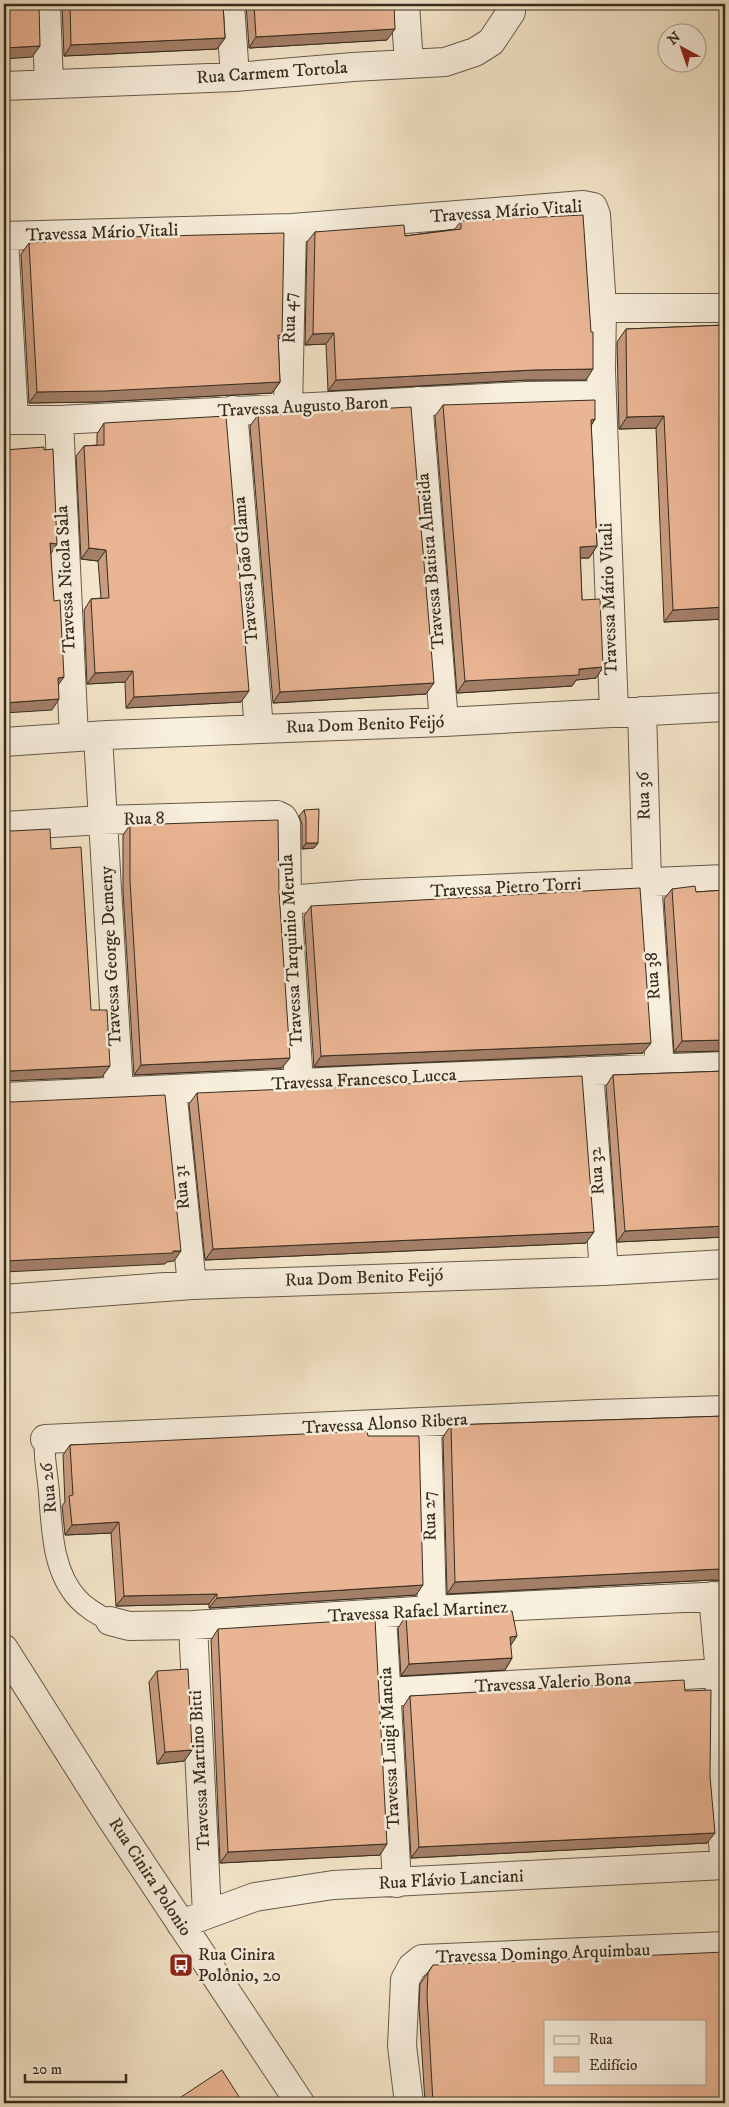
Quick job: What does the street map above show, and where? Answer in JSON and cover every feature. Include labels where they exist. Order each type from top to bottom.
[{"type":"street","points":[[46,4],[49,84]]},
{"type":"street","points":[[230,4],[235,77]]},
{"type":"street","points":[[405,4],[409,64]]},
{"type":"street","name":"Rua Carmem Tortola","points":[[4,86],[235,77],[446,62],[475,52],[491,42],[511,12],[511,4]]},
{"type":"street","name":"Travessa Mário Vitali","points":[[4,237],[292,228],[589,205],[593,207],[596,215],[602,308],[602,395],[614,712]]},
{"type":"street","name":"Rua 47","points":[[288,408],[292,228]]},
{"type":"street","points":[[4,237],[9,419]]},
{"type":"street","points":[[602,308],[725,308]]},
{"type":"street","name":"Travessa Augusto Baron","points":[[9,419],[58,420],[526,396],[602,395]]},
{"type":"street","name":"Travessa Batista Almeida","points":[[418,401],[444,722]]},
{"type":"street","name":"Travessa João Glama","points":[[233,410],[259,729]]},
{"type":"street","name":"Travessa Nicola Sala","points":[[58,420],[86,737],[102,820]]},
{"type":"street","name":"Rua Dom Benito Feijó","points":[[4,742],[725,707]]},
{"type":"street","name":"Rua 36","points":[[642,711],[647,882]]},
{"type":"street","name":"Rua 8","points":[[4,826],[102,820],[277,815],[283,818]]},
{"type":"street","name":"Travessa Tarquinio Merula","points":[[283,818],[286,824],[287,900],[299,1083]]},
{"type":"street","name":"Travessa George Demeny","points":[[102,820],[119,1092]]},
{"type":"street","name":"Travessa Pietro Torri","points":[[287,900],[364,894],[725,879]]},
{"type":"street","name":"Rua 38","points":[[647,882],[660,1070]]},
{"type":"street","name":"Travessa Francesco Lucca","points":[[4,1097],[725,1066]]},
{"type":"street","name":"Rua 32","points":[[589,1071],[604,1271]]},
{"type":"street","name":"Rua 31","points":[[172,1089],[192,1285]]},
{"type":"street","name":"Rua Dom Benito Feijó","points":[[4,1299],[192,1285],[604,1271],[725,1264]]},
{"type":"street","name":"Travessa Alonso Ribera","points":[[46,1439],[725,1410]]},
{"type":"street","name":"Rua 27","points":[[427,1422],[432,1610]]},
{"type":"street","points":[[719,1596],[718,1787],[725,1865]]},
{"type":"street","name":"Travessa Rafael Martinez","points":[[110,1621],[129,1626],[193,1625],[432,1610],[719,1596]]},
{"type":"street","name":"Travessa Luigi Mancia","points":[[382,1614],[398,1883]]},
{"type":"street","name":"Travessa Martino Bitti","points":[[193,1625],[207,1914]]},
{"type":"street","name":"Rua Cinira Polonio","points":[[4,1649],[300,2103]]},
{"type":"street","name":"Travessa Valerio Bona","points":[[386,1692],[720,1673]]},
{"type":"street","name":"Rua Flávio Lanciani","points":[[182,1924],[255,1897],[294,1889],[333,1885],[725,1865]]},
{"type":"street","name":"Travessa Domingo Arquimbau","points":[[409,2103],[402,2046],[406,1980],[412,1967],[422,1959],[725,1946]]},
{"type":"lane","name":"Rua 26","points":[[46,1439],[53,1537],[57,1560],[66,1581],[78,1600],[110,1621]]},
{"type":"building","points":[[4,4],[39,4],[40,46],[4,48]]},
{"type":"building","points":[[70,4],[223,4],[225,38],[71,45]]},
{"type":"building","points":[[254,4],[394,4],[395,29],[256,37]]},
{"type":"building","points":[[583,215],[591,332],[593,332],[593,369],[534,370],[336,380],[334,333],[313,334],[315,232],[404,225],[405,236],[461,229],[461,221]]},
{"type":"building","points":[[284,233],[282,335],[278,335],[280,382],[105,391],[37,392],[29,243],[46,242],[47,239]]},
{"type":"building","points":[[725,325],[725,607],[673,610],[664,416],[627,417],[626,329]]},
{"type":"building","points":[[595,400],[595,419],[591,420],[597,546],[580,547],[582,600],[600,599],[603,667],[579,669],[579,675],[465,681],[443,405]]},
{"type":"building","points":[[411,407],[434,683],[280,692],[258,415]]},
{"type":"building","points":[[226,416],[249,691],[134,697],[133,671],[95,673],[91,599],[109,598],[106,550],[89,548],[84,446],[104,445],[104,423]]},
{"type":"building","points":[[44,447],[44,450],[53,449],[57,544],[50,543],[54,601],[60,600],[64,677],[58,678],[59,699],[4,703],[4,450]]},
{"type":"building","points":[[319,809],[318,843],[306,843],[306,818],[304,810]]},
{"type":"building","points":[[278,820],[279,891],[290,1058],[141,1065],[130,881],[130,825]]},
{"type":"building","points":[[4,829],[12,831],[50,829],[51,849],[81,847],[91,1010],[107,1010],[110,1066],[10,1071],[4,1073]]},
{"type":"building","points":[[695,886],[696,892],[725,890],[725,1040],[682,1041],[672,889]]},
{"type":"building","points":[[640,888],[651,1043],[321,1056],[311,906]]},
{"type":"building","points":[[725,1071],[725,1226],[625,1231],[613,1075]]},
{"type":"building","points":[[582,1076],[594,1232],[213,1249],[197,1093]]},
{"type":"building","points":[[165,1095],[181,1251],[173,1251],[173,1253],[4,1261],[4,1100],[12,1102]]},
{"type":"building","points":[[725,1416],[725,1570],[455,1582],[451,1425]]},
{"type":"building","points":[[367,1431],[368,1436],[419,1436],[423,1585],[217,1598],[217,1594],[124,1596],[119,1522],[72,1525],[69,1496],[73,1495],[70,1445]]},
{"type":"building","points":[[512,1611],[517,1636],[510,1637],[512,1658],[409,1664],[406,1616]]},
{"type":"building","points":[[375,1619],[387,1844],[228,1852],[218,1629]]},
{"type":"building","points":[[188,1669],[192,1750],[165,1752],[157,1671]]},
{"type":"building","points":[[684,1680],[685,1691],[711,1690],[710,1776],[715,1833],[419,1847],[410,1696]]},
{"type":"building","points":[[725,1952],[725,2103],[433,2103],[427,1995],[428,1973],[433,1965]]},
{"type":"building","points":[[222,2070],[243,2103],[172,2103]]},
{"type":"place","name":"Rua Cinira Polônio, 20","points":[[181,1965]]}]
